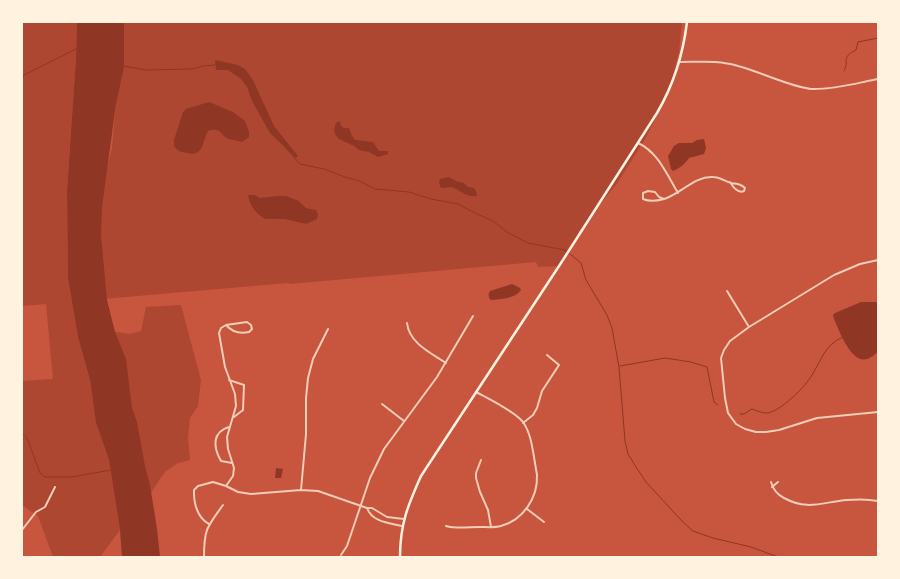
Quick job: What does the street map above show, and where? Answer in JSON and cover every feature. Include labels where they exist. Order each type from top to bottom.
[{"type":"main road","points":[[400,557],[402,526],[421,476],[573,245],[664,101],[680,62],[687,22]]},
{"type":"street","points":[[680,62],[717,62],[736,65],[797,86],[810,88],[825,88],[878,79]]},
{"type":"street","points":[[638,143],[645,146],[654,154],[678,193]]},
{"type":"street","points":[[664,199],[655,192],[648,191],[643,193],[643,199],[648,201],[664,199],[673,196],[692,183],[705,177],[721,178],[730,182],[738,183],[745,188],[744,191],[738,191],[730,182]]},
{"type":"street","points":[[878,260],[860,264],[834,275],[749,327],[730,341],[724,350],[722,358],[725,398],[728,413],[733,421],[740,426],[756,432],[779,430],[818,418],[878,412]]},
{"type":"street","points":[[727,290],[749,327]]},
{"type":"street","points":[[341,555],[347,546],[378,459],[388,441],[427,391],[446,363],[473,316]]},
{"type":"street","points":[[226,324],[232,330],[240,333],[249,332],[252,329],[248,322],[226,324],[221,328],[219,333],[229,380],[235,394],[236,406],[229,427],[227,443],[234,468],[233,476],[226,486]]},
{"type":"street","points":[[407,323],[410,332],[421,347],[446,363]]},
{"type":"street","points":[[301,490],[305,455],[307,416],[306,398],[308,378],[313,359],[328,329]]},
{"type":"street","points":[[523,422],[533,415],[537,408],[542,391],[560,365],[547,355]]},
{"type":"street","points":[[229,380],[244,385],[243,410],[232,417]]},
{"type":"street","points":[[446,526],[454,528],[500,526],[518,518],[526,509],[533,497],[537,476],[531,440],[523,422],[494,402],[475,392]]},
{"type":"street","points":[[382,404],[404,421]]},
{"type":"street","points":[[229,427],[218,432],[216,452],[221,461],[232,463]]},
{"type":"street","points":[[481,460],[476,473],[476,478],[488,510],[491,527]]},
{"type":"street","points":[[209,524],[202,520],[198,514],[194,498],[194,490],[198,486],[208,482],[218,483],[238,492],[251,494],[301,490],[324,493],[367,508],[372,508],[387,516],[404,519]]},
{"type":"street","points":[[771,482],[772,487],[782,497],[793,503],[802,505],[813,506],[848,500],[878,501]]},
{"type":"street","points":[[772,487],[778,482]]},
{"type":"street","points":[[22,530],[36,512],[45,507],[55,487]]},
{"type":"street","points":[[204,557],[205,532],[223,505]]},
{"type":"street","points":[[367,508],[370,514],[378,520],[402,526]]},
{"type":"street","points":[[526,509],[544,522]]},
{"type":"shaded area","points":[[22,22],[77,22],[67,191],[68,278],[78,337],[90,380],[96,423],[109,460],[120,530],[100,557],[53,557],[38,516],[22,505],[22,381],[53,379],[46,304],[22,306]]},
{"type":"shaded area","points":[[77,22],[124,22],[124,67],[116,104],[102,207],[101,235],[107,300],[115,332],[126,359],[132,408],[137,422],[150,485],[160,557],[122,557],[120,530],[109,460],[96,423],[90,380],[78,337],[68,278],[67,191]]},
{"type":"shaded area","points":[[120,22],[682,22],[679,52],[669,92],[644,141],[618,182],[580,230],[561,266],[538,267],[536,262],[103,299],[99,216],[103,184],[112,148],[117,92]]},
{"type":"shaded area","points":[[215,60],[238,65],[245,69],[253,80],[274,126],[298,156],[296,158],[270,133],[252,101],[247,87],[241,79],[228,70],[216,70]]},
{"type":"shaded area","points":[[209,102],[233,112],[245,121],[249,132],[249,137],[242,142],[226,138],[216,130],[208,131],[200,151],[193,154],[181,152],[174,146],[174,140],[183,112],[186,109]]},
{"type":"shaded area","points":[[340,121],[341,126],[344,128],[349,128],[355,140],[373,142],[379,151],[388,151],[388,154],[378,157],[369,152],[359,150],[339,139],[335,134],[334,129],[336,123]]},
{"type":"shaded area","points":[[704,139],[706,148],[704,154],[689,158],[682,166],[673,171],[671,169],[668,156],[674,146],[679,143],[692,143],[697,140]]},
{"type":"shaded area","points":[[449,177],[464,183],[468,187],[474,188],[477,196],[466,195],[451,187],[441,188],[439,183],[440,179]]},
{"type":"shaded area","points":[[248,195],[255,195],[260,198],[286,196],[299,201],[306,208],[316,210],[318,214],[317,219],[306,224],[285,219],[265,219],[254,209],[250,203]]},
{"type":"shaded area","points":[[512,284],[521,290],[512,297],[490,299],[490,291]]},
{"type":"shaded area","points":[[861,302],[878,302],[878,352],[867,359],[861,359],[856,356],[846,345],[833,315]]},
{"type":"shaded area","points":[[181,305],[201,380],[198,406],[190,418],[188,438],[190,460],[178,463],[165,472],[144,503],[111,331],[129,334],[141,331],[146,307]]},
{"type":"shaded area","points":[[276,468],[283,469],[281,478],[275,478]]},
{"type":"waterway","points":[[844,71],[847,57],[856,50],[858,42],[878,38]]},
{"type":"waterway","points":[[22,80],[24,75],[78,48]]},
{"type":"waterway","points":[[123,66],[146,70],[192,69],[215,65]]},
{"type":"waterway","points":[[285,147],[300,164],[324,169],[359,181],[375,189],[409,192],[431,199],[458,204],[493,221],[507,232],[528,243],[565,250],[581,263],[586,280],[607,315],[612,328],[619,367],[625,441],[628,454],[646,482],[693,531],[713,538],[751,547],[778,557]]},
{"type":"waterway","points":[[740,414],[744,414],[752,409],[767,413],[779,408],[799,392],[809,380],[824,353],[832,344],[843,337]]},
{"type":"waterway","points":[[620,366],[665,358],[691,362],[707,367],[714,402],[718,405]]},
{"type":"waterway","points":[[22,433],[27,438],[40,473],[45,477],[72,477],[111,470]]}]
